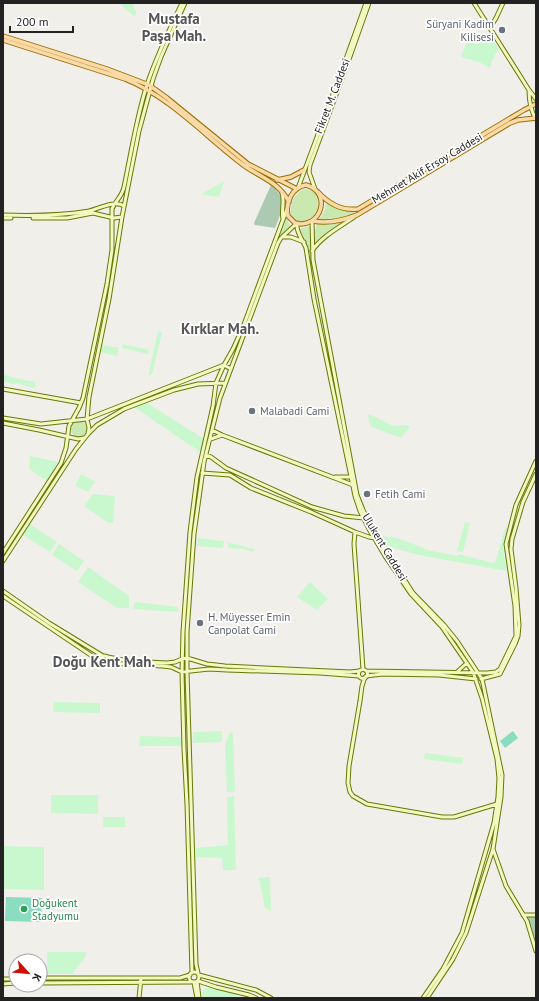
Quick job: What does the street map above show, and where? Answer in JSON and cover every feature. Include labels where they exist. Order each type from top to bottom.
[{"type":"main road","points":[[3,36],[107,69],[148,87],[244,162],[276,180],[297,189]]},
{"type":"main road","points":[[3,40],[148,87],[240,163],[275,184],[282,190],[289,202]]},
{"type":"main road","name":"Mehmet Akif Ersoy Caddesi","points":[[317,191],[327,201],[336,206],[347,209],[358,209],[536,104]]},
{"type":"main road","points":[[312,221],[320,222],[343,219],[357,215],[510,123],[518,120],[536,119]]},
{"type":"main road","points":[[276,180],[291,177],[304,170]]},
{"type":"main road","points":[[306,185],[317,191],[322,205],[319,213],[312,221],[305,224],[296,224],[290,220],[288,216],[289,202],[291,196],[297,189],[306,185]]},
{"type":"street","points":[[3,553],[61,463],[65,452],[69,426],[81,403],[112,256],[112,209],[115,203],[122,196],[135,132],[148,87],[170,27],[182,3]]},
{"type":"street","points":[[88,434],[89,428],[87,419],[89,397],[109,299],[124,206],[148,87],[185,3]]},
{"type":"street","points":[[317,191],[309,172],[310,165],[346,68],[367,3]]},
{"type":"street","name":"Fikret M. Caddesi","points":[[297,189],[367,3]]},
{"type":"street","points":[[474,3],[529,90],[536,98]]},
{"type":"street","points":[[490,28],[503,3]]},
{"type":"street","points":[[487,24],[496,18]]},
{"type":"street","points":[[529,90],[530,107],[536,119]]},
{"type":"street","points":[[282,190],[284,202],[282,215],[283,219]]},
{"type":"street","points":[[3,217],[68,215],[115,203],[124,206]]},
{"type":"street","points":[[256,998],[249,994],[189,980],[191,974],[182,672],[183,626],[194,497],[213,406],[216,383],[243,328],[288,207]]},
{"type":"street","points":[[3,217],[62,218],[93,214],[117,218],[122,217]]},
{"type":"street","points":[[312,251],[325,237],[357,215]]},
{"type":"street","name":"Ulukent Caddesi","points":[[312,221],[312,251],[355,482],[362,510],[388,554],[414,592],[445,626],[482,679],[502,776],[498,821],[493,849]]},
{"type":"street","points":[[198,998],[195,982],[198,974],[196,964],[187,672],[187,632],[194,534],[202,473],[220,399],[276,250],[283,237],[296,224]]},
{"type":"street","points":[[296,224],[296,230],[304,242],[355,496],[364,518],[375,538],[411,594],[442,627],[473,672],[482,698],[496,759],[499,778],[498,797],[489,845],[462,933],[443,969],[423,998]]},
{"type":"street","points":[[283,237],[291,237],[304,242]]},
{"type":"street","points":[[3,418],[41,424],[87,419],[224,364]]},
{"type":"street","points":[[224,364],[231,369]]},
{"type":"street","points":[[3,562],[84,438],[97,425],[124,409],[186,386],[226,383]]},
{"type":"street","points":[[3,389],[81,403]]},
{"type":"street","points":[[3,423],[78,439],[84,438]]},
{"type":"street","points":[[212,430],[353,485]]},
{"type":"street","points":[[210,439],[222,435]]},
{"type":"street","points":[[206,455],[226,468],[312,507],[344,516],[359,519],[364,518]]},
{"type":"street","points":[[3,591],[50,623],[103,656],[128,661],[167,663],[187,658],[207,664],[226,666],[350,672],[363,670],[492,673],[500,669],[516,636],[515,606],[506,544],[516,505],[536,461]]},
{"type":"street","points":[[202,473],[230,475],[251,488],[311,512],[355,532],[375,538]]},
{"type":"street","points":[[3,596],[104,664],[167,666],[182,672],[210,669],[320,673],[366,677],[383,674],[439,675],[482,679],[500,674],[518,636],[519,625],[511,549],[512,539],[523,502],[536,474]]},
{"type":"street","points":[[334,478],[351,477]]},
{"type":"street","points":[[355,532],[354,552],[363,670],[366,677],[362,686],[349,766],[348,782],[352,796],[367,804],[442,817],[454,817],[497,804]]},
{"type":"street","points":[[101,662],[103,656]]},
{"type":"street","points":[[108,657],[108,663]]},
{"type":"street","points":[[457,672],[467,663]]},
{"type":"street","points":[[359,676],[363,670]]},
{"type":"street","points":[[359,676],[362,686]]},
{"type":"street","name":"Ulukent Caddesi","points":[[489,845],[493,849],[506,886],[531,932],[536,951]]},
{"type":"street","points":[[427,998],[460,947],[466,933],[493,849]]},
{"type":"street","points":[[523,915],[536,915]]},
{"type":"street","points":[[48,978],[180,978],[191,974],[198,974],[256,990],[271,998]]},
{"type":"street","points":[[140,998],[141,978]]},
{"type":"street","points":[[48,983],[195,982]]},
{"type":"green space","points":[[120,3],[132,3],[136,11],[136,15],[134,16]]},
{"type":"green space","points":[[481,32],[493,41],[499,48],[490,68],[481,63],[461,57],[467,42],[479,44]]},
{"type":"green space","points":[[223,182],[219,197],[201,194]]},
{"type":"green space","points":[[271,185],[280,195],[282,200],[280,216],[275,228],[255,225],[254,223]]},
{"type":"green space","points":[[401,185],[402,186],[358,214],[343,218],[318,221],[325,210],[326,202],[346,210],[357,210]]},
{"type":"green space","points":[[304,189],[312,190],[316,194],[319,200],[318,206],[316,212],[311,218],[305,221],[296,222],[291,216],[291,208],[293,200],[297,194]]},
{"type":"green space","points":[[286,216],[291,228],[282,236],[252,306]]},
{"type":"green space","points":[[348,220],[314,245],[317,224]]},
{"type":"green space","points":[[311,226],[310,242],[313,273],[311,271],[306,244],[298,229]]},
{"type":"green space","points":[[158,331],[162,333],[152,374],[148,376]]},
{"type":"green space","points":[[123,344],[149,350],[148,354],[122,348]]},
{"type":"green space","points":[[102,345],[119,348],[117,356],[100,352]]},
{"type":"green space","points":[[3,374],[35,382],[36,386],[33,388],[3,381]]},
{"type":"green space","points":[[147,403],[204,439],[200,452],[134,407]]},
{"type":"green space","points":[[369,414],[393,426],[407,425],[410,427],[401,438],[370,426]]},
{"type":"green space","points":[[79,421],[85,423],[87,429],[85,435],[79,437],[73,435],[71,429],[73,423]]},
{"type":"green space","points":[[30,456],[58,462],[47,481],[29,469]]},
{"type":"green space","points":[[81,474],[95,482],[88,492],[75,486]]},
{"type":"green space","points":[[93,494],[115,496],[113,523],[107,522],[84,506]]},
{"type":"green space","points":[[465,522],[470,523],[463,552],[457,551]]},
{"type":"green space","points":[[30,524],[57,542],[50,552],[23,535]]},
{"type":"green space","points":[[505,528],[507,529],[503,549],[507,571],[419,555],[387,546],[380,537],[393,537],[432,551],[458,556],[459,554],[494,563]]},
{"type":"green space","points":[[197,538],[224,541],[223,548],[197,546]]},
{"type":"green space","points":[[227,542],[254,549],[253,552],[244,549],[228,548]]},
{"type":"green space","points":[[59,544],[84,561],[77,571],[52,555]]},
{"type":"green space","points":[[88,567],[129,596],[129,608],[117,608],[78,582]]},
{"type":"green space","points":[[310,582],[328,599],[317,610],[297,597]]},
{"type":"green space","points":[[136,602],[178,607],[178,612],[133,609]]},
{"type":"green space","points":[[54,702],[100,703],[100,713],[53,712]]},
{"type":"green space","points":[[222,731],[222,741],[220,742],[193,743],[193,732]]},
{"type":"green space","points":[[513,731],[518,738],[505,748],[500,741]]},
{"type":"green space","points":[[231,732],[233,733],[235,792],[227,792],[225,745]]},
{"type":"green space","points":[[140,736],[182,737],[181,746],[139,746]]},
{"type":"green space","points":[[426,753],[463,758],[462,764],[424,759]]},
{"type":"green space","points":[[52,795],[98,795],[98,814],[51,813]]},
{"type":"green space","points":[[234,796],[236,870],[223,870],[222,858],[196,857],[196,848],[228,845],[227,797]]},
{"type":"green space","points":[[103,817],[125,817],[125,827],[103,827]]},
{"type":"green space","points":[[3,846],[44,847],[44,890],[4,889],[3,908]]},
{"type":"green space","points":[[270,877],[271,911],[265,908],[259,878]]},
{"type":"green space","name":"Doğukent Stadyumu","points":[[6,897],[42,898],[41,922],[5,921]]},
{"type":"green space","points":[[536,916],[536,946],[528,917]]},
{"type":"green space","points":[[86,952],[86,956],[72,974],[48,974],[47,953]]},
{"type":"green space","points":[[210,987],[236,994],[237,998],[203,998],[202,993],[204,989]]},
{"type":"place","name":"Süryani Kadim Kilisesi","points":[[502,30]]},
{"type":"place","name":"Malabadi Cami","points":[[252,411]]},
{"type":"place","name":"Fetih Cami","points":[[367,494]]},
{"type":"place","name":"H. Müyesser Emin Canpolat Cami","points":[[200,623]]},
{"type":"place","name":"Doğukent Stadyumu","points":[[24,909]]},
{"type":"district","name":"Mustafa Paşa Mah.","points":[[174,26]]},
{"type":"district","name":"Kırklar Mah.","points":[[220,328]]},
{"type":"district","name":"Doğu Kent Mah.","points":[[104,661]]}]
